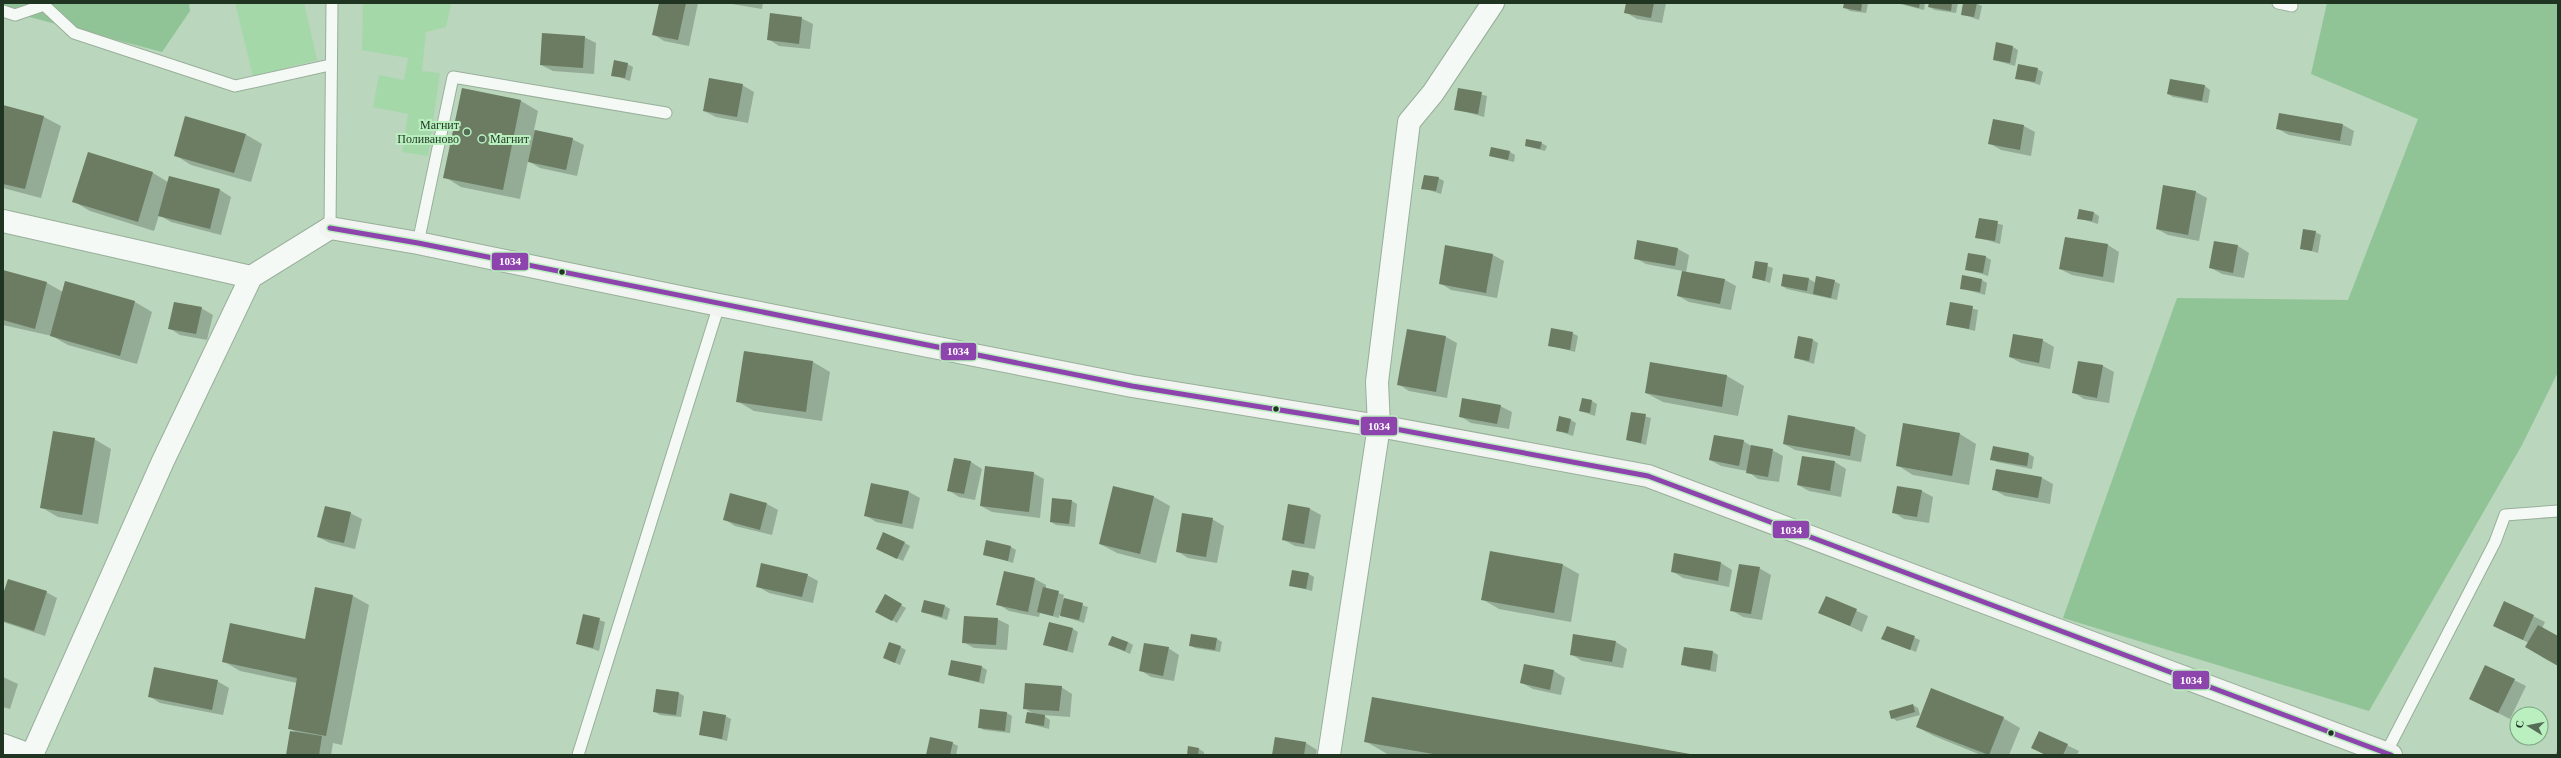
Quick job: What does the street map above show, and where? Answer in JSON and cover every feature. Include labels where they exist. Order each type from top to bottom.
[{"type":"street","points":[[1329,755],[1379,426],[1377,382],[1409,122],[1433,93],[1492,3]]},
{"type":"street","points":[[3,221],[251,277]]},
{"type":"street","points":[[3,745],[31,755],[163,461],[251,277],[330,228],[418,243],[719,305],[1132,386],[1379,426],[1648,476],[2388,754]]},
{"type":"lane","points":[[330,228],[330,65],[332,3]]},
{"type":"lane","points":[[2278,3],[2292,6]]},
{"type":"lane","points":[[3,11],[15,15],[44,5],[74,33],[235,86],[330,65]]},
{"type":"lane","points":[[418,243],[453,77],[666,113]]},
{"type":"lane","points":[[578,755],[719,305]]},
{"type":"lane","points":[[2388,754],[2495,542],[2506,515],[2558,511]]},
{"type":"green space","points":[[3,3],[189,3],[190,11],[162,52],[3,10]]},
{"type":"green space","points":[[235,3],[304,3],[317,60],[253,76]]},
{"type":"green space","points":[[363,3],[451,3],[446,27],[426,32],[422,71],[440,73],[428,156],[402,152],[408,114],[373,107],[379,75],[404,80],[408,58],[362,50]]},
{"type":"green space","points":[[2327,3],[2558,3],[2558,372],[2522,445],[2369,711],[2063,618],[2177,298],[2348,300],[2418,119],[2311,74]]},
{"type":"building","points":[[659,3],[686,3],[678,40],[652,35]]},
{"type":"building","points":[[1626,3],[1654,3],[1651,18],[1624,13]]},
{"type":"building","points":[[1844,3],[1862,3],[1861,11],[1843,8]]},
{"type":"building","points":[[1899,3],[1920,3],[1919,8]]},
{"type":"building","points":[[1929,3],[1952,3],[1951,11],[1928,7]]},
{"type":"building","points":[[1963,3],[1977,3],[1974,17],[1961,15]]},
{"type":"building","points":[[770,13],[802,17],[799,44],[767,40]]},
{"type":"building","points":[[542,33],[585,36],[583,68],[540,65]]},
{"type":"building","points":[[1996,42],[2013,46],[2010,63],[1993,60]]},
{"type":"building","points":[[614,60],[628,63],[625,78],[611,76]]},
{"type":"building","points":[[2018,64],[2038,68],[2035,82],[2015,79]]},
{"type":"building","points":[[709,78],[743,84],[737,117],[703,111]]},
{"type":"building","points":[[2170,79],[2205,85],[2202,101],[2167,94]]},
{"type":"building","name":"Магнит","points":[[462,88],[521,100],[503,190],[443,178]]},
{"type":"building","points":[[1458,88],[1482,92],[1478,114],[1454,110]]},
{"type":"building","points":[[3,105],[44,116],[25,189],[3,184]]},
{"type":"building","points":[[2279,113],[2343,124],[2340,141],[2276,129]]},
{"type":"building","points":[[185,116],[246,134],[234,173],[174,156]]},
{"type":"building","points":[[1993,119],[2024,125],[2020,150],[1988,144]]},
{"type":"building","points":[[535,130],[573,138],[566,170],[528,162]]},
{"type":"building","points":[[1526,139],[1542,142],[1540,149],[1525,146]]},
{"type":"building","points":[[1491,147],[1510,151],[1508,160],[1489,156]]},
{"type":"building","points":[[88,152],[153,172],[138,222],[72,202]]},
{"type":"building","points":[[1424,175],[1439,177],[1436,191],[1421,189]]},
{"type":"building","points":[[169,176],[220,189],[210,229],[158,216]]},
{"type":"building","points":[[2163,185],[2196,191],[2188,235],[2156,229]]},
{"type":"building","points":[[2079,209],[2094,212],[2092,221],[2077,219]]},
{"type":"building","points":[[1979,218],[1998,221],[1995,241],[1975,238]]},
{"type":"building","points":[[2303,229],[2316,231],[2312,251],[2300,249]]},
{"type":"building","points":[[2065,237],[2108,244],[2103,277],[2059,269]]},
{"type":"building","points":[[1637,240],[1678,248],[1675,266],[1634,259]]},
{"type":"building","points":[[2214,241],[2238,245],[2233,273],[2209,268]]},
{"type":"building","points":[[1445,245],[1493,254],[1486,293],[1439,284]]},
{"type":"building","points":[[1968,253],[1986,256],[1983,273],[1965,270]]},
{"type":"building","points":[[1755,261],[1768,263],[1765,281],[1752,278]]},
{"type":"building","points":[[3,270],[47,282],[35,329],[3,320]]},
{"type":"building","points":[[1682,271],[1725,279],[1720,304],[1677,296]]},
{"type":"building","points":[[1783,274],[1809,278],[1807,291],[1781,286]]},
{"type":"building","points":[[1962,275],[1982,279],[1980,292],[1960,289]]},
{"type":"building","points":[[1816,276],[1835,280],[1831,298],[1813,294]]},
{"type":"building","points":[[65,281],[135,301],[120,356],[50,336]]},
{"type":"building","points":[[174,302],[202,307],[196,334],[168,329]]},
{"type":"building","points":[[1950,302],[1973,306],[1969,329],[1946,325]]},
{"type":"building","points":[[1551,328],[1573,332],[1570,350],[1548,346]]},
{"type":"building","points":[[1407,329],[1446,336],[1436,392],[1397,385]]},
{"type":"building","points":[[2013,334],[2043,339],[2039,363],[2009,357]]},
{"type":"building","points":[[1798,336],[1813,339],[1809,361],[1794,358]]},
{"type":"building","points":[[744,351],[813,361],[806,412],[736,402]]},
{"type":"building","points":[[2078,361],[2103,365],[2097,398],[2072,393]]},
{"type":"building","points":[[1650,362],[1727,375],[1722,407],[1645,393]]},
{"type":"building","points":[[1462,398],[1501,405],[1497,424],[1459,417]]},
{"type":"building","points":[[1582,398],[1592,400],[1590,413],[1579,411]]},
{"type":"building","points":[[1631,412],[1646,414],[1641,443],[1626,440]]},
{"type":"building","points":[[1788,415],[1855,427],[1850,456],[1783,444]]},
{"type":"building","points":[[1559,416],[1571,419],[1568,433],[1556,431]]},
{"type":"building","points":[[1903,423],[1960,433],[1952,476],[1896,466]]},
{"type":"building","points":[[53,431],[95,438],[82,515],[40,508]]},
{"type":"building","points":[[1714,435],[1744,440],[1739,466],[1709,460]]},
{"type":"building","points":[[1751,445],[1773,449],[1768,477],[1746,473]]},
{"type":"building","points":[[1993,446],[2029,453],[2027,466],[1990,460]]},
{"type":"building","points":[[1802,456],[1835,461],[1830,491],[1797,485]]},
{"type":"building","points":[[954,458],[971,461],[964,494],[947,491]]},
{"type":"building","points":[[985,466],[1034,472],[1029,512],[980,506]]},
{"type":"building","points":[[1996,469],[2042,477],[2038,498],[1992,490]]},
{"type":"building","points":[[871,483],[909,491],[902,524],[864,516]]},
{"type":"building","points":[[1113,486],[1154,496],[1140,554],[1099,544]]},
{"type":"building","points":[[1897,486],[1922,490],[1917,517],[1892,513]]},
{"type":"building","points":[[730,493],[767,503],[760,530],[723,520]]},
{"type":"building","points":[[1052,498],[1072,500],[1069,524],[1050,522]]},
{"type":"building","points":[[1288,504],[1310,508],[1304,544],[1282,540]]},
{"type":"building","points":[[325,506],[351,512],[344,543],[317,537]]},
{"type":"building","points":[[1182,513],[1213,518],[1206,557],[1176,552]]},
{"type":"building","points":[[883,532],[905,542],[897,559],[876,549]]},
{"type":"building","points":[[986,540],[1011,546],[1008,561],[983,555]]},
{"type":"building","points":[[1490,551],[1563,564],[1554,613],[1481,600]]},
{"type":"building","points":[[1674,553],[1721,562],[1718,581],[1671,572]]},
{"type":"building","points":[[761,563],[808,574],[802,597],[756,587]]},
{"type":"building","points":[[1739,564],[1760,567],[1751,614],[1730,611]]},
{"type":"building","points":[[1292,570],[1309,573],[1306,589],[1289,586]]},
{"type":"building","points":[[1004,571],[1035,578],[1028,612],[996,605]]},
{"type":"building","points":[[8,579],[47,591],[34,631],[3,621],[3,594]]},
{"type":"building","points":[[315,587],[353,595],[326,736],[288,729],[297,678],[222,662],[230,623],[305,639]]},
{"type":"building","points":[[1043,587],[1059,591],[1053,616],[1037,612]]},
{"type":"building","points":[[885,594],[902,604],[892,621],[875,612]]},
{"type":"building","points":[[1826,596],[1857,609],[1850,626],[1818,613]]},
{"type":"building","points":[[1064,598],[1083,603],[1079,620],[1060,616]]},
{"type":"building","points":[[924,600],[945,605],[942,617],[921,612]]},
{"type":"building","points":[[2504,601],[2534,615],[2523,640],[2493,626]]},
{"type":"building","points":[[583,614],[600,618],[593,648],[576,644]]},
{"type":"building","points":[[964,616],[998,618],[996,645],[962,643]]},
{"type":"building","points":[[1049,622],[1073,628],[1067,651],[1043,645]]},
{"type":"building","points":[[2538,625],[2558,636],[2558,666],[2525,647]]},
{"type":"building","points":[[1887,626],[1915,636],[1910,650],[1881,639]]},
{"type":"building","points":[[1191,634],[1217,638],[1215,650],[1189,646]]},
{"type":"building","points":[[1573,634],[1616,641],[1612,662],[1570,655]]},
{"type":"building","points":[[1112,636],[1128,642],[1125,651],[1108,645]]},
{"type":"building","points":[[889,642],[901,646],[895,663],[883,658]]},
{"type":"building","points":[[1144,643],[1169,647],[1163,676],[1139,671]]},
{"type":"building","points":[[1684,647],[1713,651],[1710,670],[1681,665]]},
{"type":"building","points":[[951,660],[982,666],[979,682],[948,675]]},
{"type":"building","points":[[1524,664],[1554,670],[1550,690],[1520,683]]},
{"type":"building","points":[[2485,665],[2515,679],[2498,713],[2469,699]]},
{"type":"building","points":[[154,667],[218,680],[212,710],[148,697]]},
{"type":"building","points":[[1025,683],[1062,686],[1059,711],[1023,709]]},
{"type":"building","points":[[1931,688],[2004,717],[1989,755],[1916,727]]},
{"type":"building","points":[[656,689],[679,692],[676,715],[653,712]]},
{"type":"building","points":[[1372,697],[1690,755],[1439,755],[1364,742]]},
{"type":"building","points":[[1913,704],[1915,712],[1891,719],[1889,711]]},
{"type":"building","points":[[980,709],[1007,712],[1005,731],[978,728]]},
{"type":"building","points":[[703,711],[726,715],[722,739],[699,735]]},
{"type":"building","points":[[1027,712],[1045,715],[1044,726],[1025,723]]},
{"type":"building","points":[[290,731],[322,736],[319,755],[286,755]]},
{"type":"building","points":[[2039,731],[2068,744],[2063,755],[2046,755],[2031,748]]},
{"type":"building","points":[[930,737],[953,742],[950,755],[926,755]]},
{"type":"building","points":[[1275,737],[1306,742],[1304,755],[1272,755]]},
{"type":"building","points":[[1188,746],[1199,748],[1198,755],[1187,755]]},
{"type":"transit line","name":"1034","points":[[330,228],[418,243],[1132,386],[1379,426],[1648,476],[2391,755]]},
{"type":"place","name":"Магнит Поливаново","points":[[467,132]]},
{"type":"place","name":"Магнит","points":[[482,139]]}]
